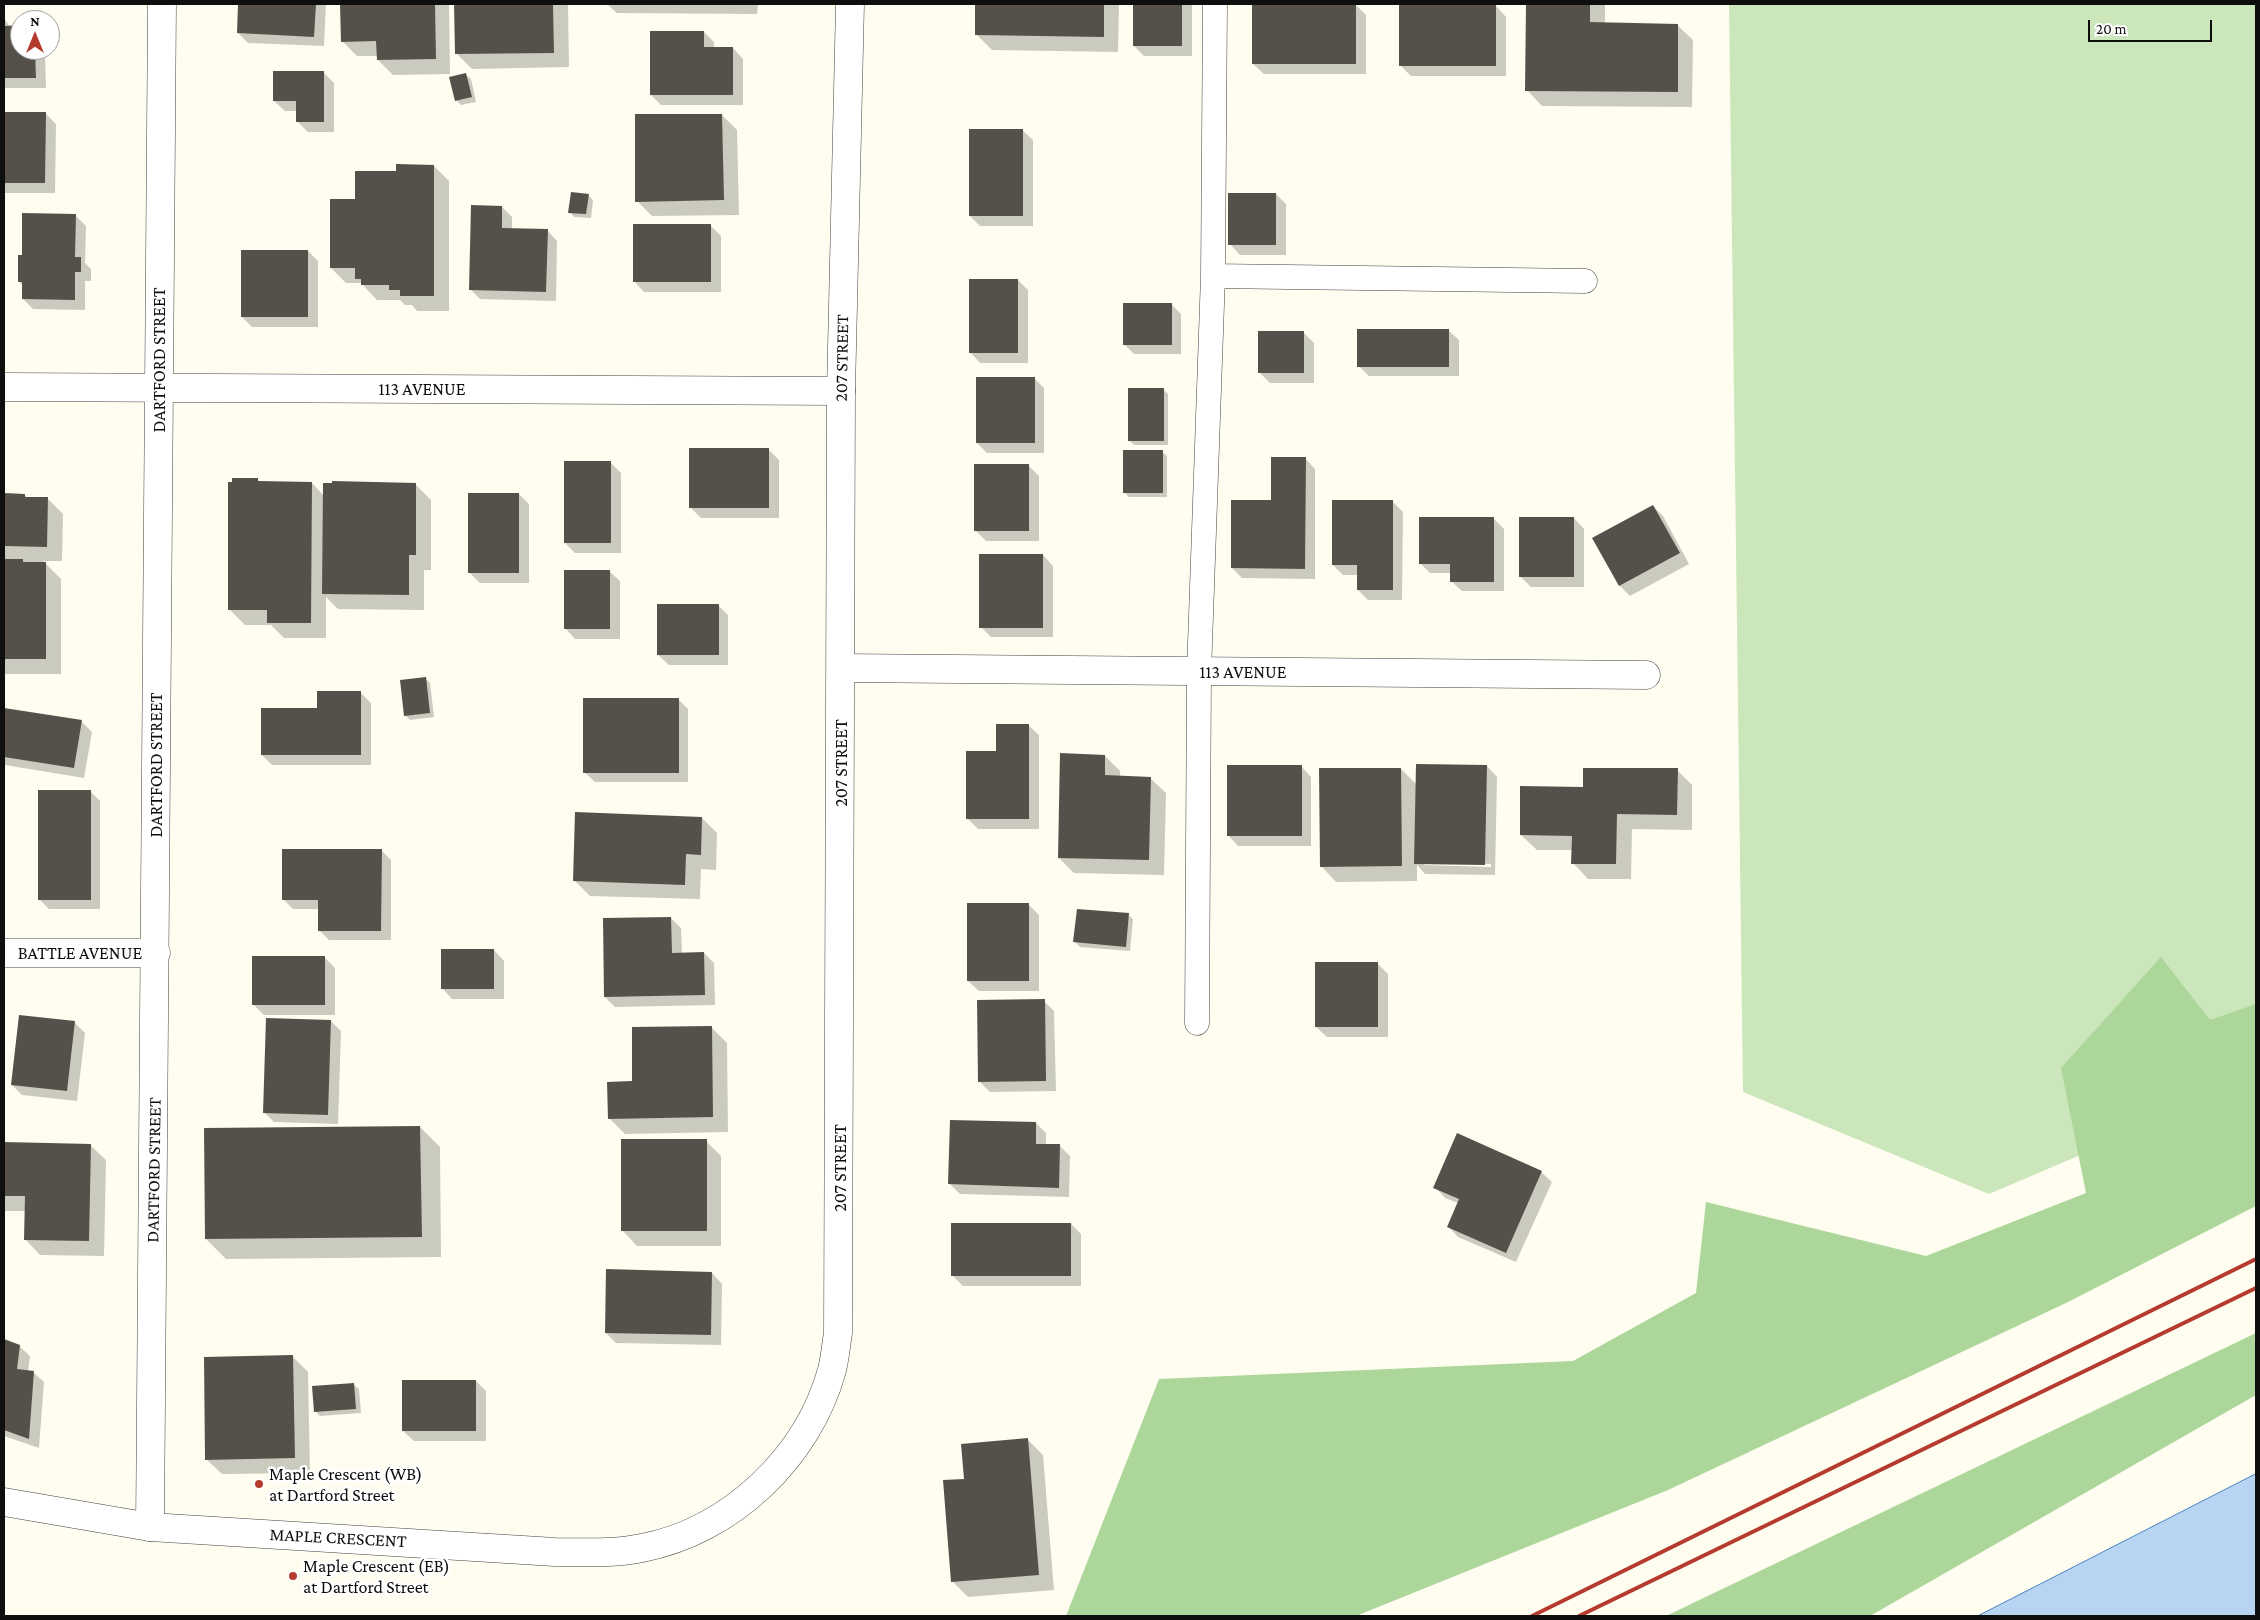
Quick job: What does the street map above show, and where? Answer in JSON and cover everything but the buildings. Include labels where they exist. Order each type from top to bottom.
[{"type":"street","name":"DARTFORD STREET","points":[[150,1527],[162,4]]},
{"type":"street","name":"207 STREET","points":[[751,1496],[776,1471],[801,1439],[832,1371],[838,1333],[841,391],[850,4]]},
{"type":"street","name":"113 AVENUE","points":[[4,388],[841,391]]},
{"type":"street","name":"113 AVENUE","points":[[841,668],[1646,675]]},
{"type":"street","name":"BATTLE AVENUE","points":[[4,953],[156,953]]},
{"type":"street","name":"MAPLE CRESCENT","points":[[4,1502],[150,1527],[546,1551],[615,1552],[669,1541],[720,1517],[751,1496]]},
{"type":"lane","points":[[1197,1023],[1199,672],[1213,276],[1215,4]]},
{"type":"lane","points":[[1213,276],[1585,281]]},
{"type":"green space","points":[[1729,4],[2256,4],[2256,1080],[1989,1194],[1743,1092]]},
{"type":"green space","points":[[2161,957],[2210,1020],[2256,1004],[2256,1206],[2066,1303],[1668,1490],[1356,1616],[1066,1616],[1159,1379],[1573,1361],[1696,1293],[1706,1202],[1926,1256],[2086,1193],[2061,1068]]},
{"type":"green space","points":[[2256,1333],[2256,1395],[1870,1616],[1666,1616]]},
{"type":"water","points":[[2256,1474],[2256,1616],[1978,1616]]},
{"type":"railway","points":[[1532,1616],[2256,1259]]},
{"type":"railway","points":[[1579,1616],[2256,1288]]},
{"type":"place","name":"Maple Crescent (WB) at Dartford Street","points":[[259,1484]]},
{"type":"place","name":"Maple Crescent (EB) at Dartford Street","points":[[293,1576]]}]
